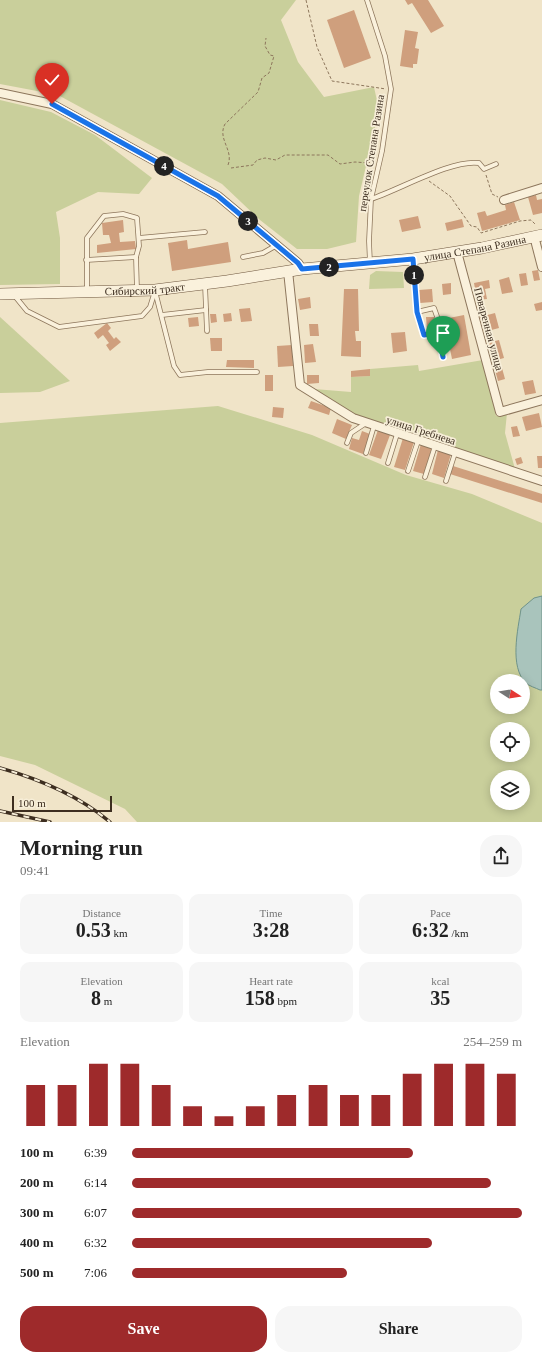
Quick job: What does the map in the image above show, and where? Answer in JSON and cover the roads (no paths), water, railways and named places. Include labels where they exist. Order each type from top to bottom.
[{"type":"main road","name":"улица Степана Разина","points":[[288,271],[413,259],[538,236]]},
{"type":"main road","name":"Сибирский тракт","points":[[0,294],[155,290],[288,271]]},
{"type":"street","points":[[0,93],[52,104],[218,196],[298,263],[302,269]]},
{"type":"street","points":[[504,200],[542,188]]},
{"type":"street","points":[[538,236],[542,267]]},
{"type":"street","name":"Поваренная улица","points":[[457,252],[500,412],[542,400]]},
{"type":"street","name":"улица Гребнева","points":[[288,271],[300,385],[353,418],[397,434],[542,481]]},
{"type":"lane","name":"переулок Степана Разина","points":[[367,0],[385,56],[390,90],[382,148],[371,199],[369,240],[370,263]]},
{"type":"lane","points":[[371,199],[470,162],[479,163],[484,169],[496,164]]},
{"type":"lane","points":[[87,292],[87,238],[104,216],[123,214],[137,218],[139,246],[136,257],[137,291]]},
{"type":"lane","points":[[139,238],[205,232]]},
{"type":"lane","points":[[243,258],[263,253],[277,245]]},
{"type":"lane","points":[[86,260],[136,257]]},
{"type":"lane","points":[[413,259],[417,312],[424,335],[438,332]]},
{"type":"lane","points":[[205,284],[207,331]]},
{"type":"lane","points":[[12,294],[27,311],[59,327],[142,316],[150,307],[155,290]]},
{"type":"lane","points":[[155,290],[174,366],[180,375],[208,372],[257,372]]},
{"type":"lane","points":[[417,312],[434,308],[440,325],[438,332],[443,357]]},
{"type":"lane","points":[[162,315],[206,310]]},
{"type":"lane","points":[[347,443],[351,434],[366,423]]},
{"type":"lane","points":[[366,453],[374,426]]},
{"type":"lane","points":[[388,463],[397,434]]},
{"type":"lane","points":[[408,471],[418,441]]},
{"type":"lane","points":[[425,477],[435,446]]},
{"type":"lane","points":[[446,481],[455,453]]},
{"type":"water","points":[[542,596],[542,690],[530,686],[530,674],[520,674],[516,658],[521,609],[534,598]]},
{"type":"railway","points":[[0,768],[29,777],[58,789],[85,804],[110,822]]},
{"type":"railway","points":[[0,811],[50,822]]}]
